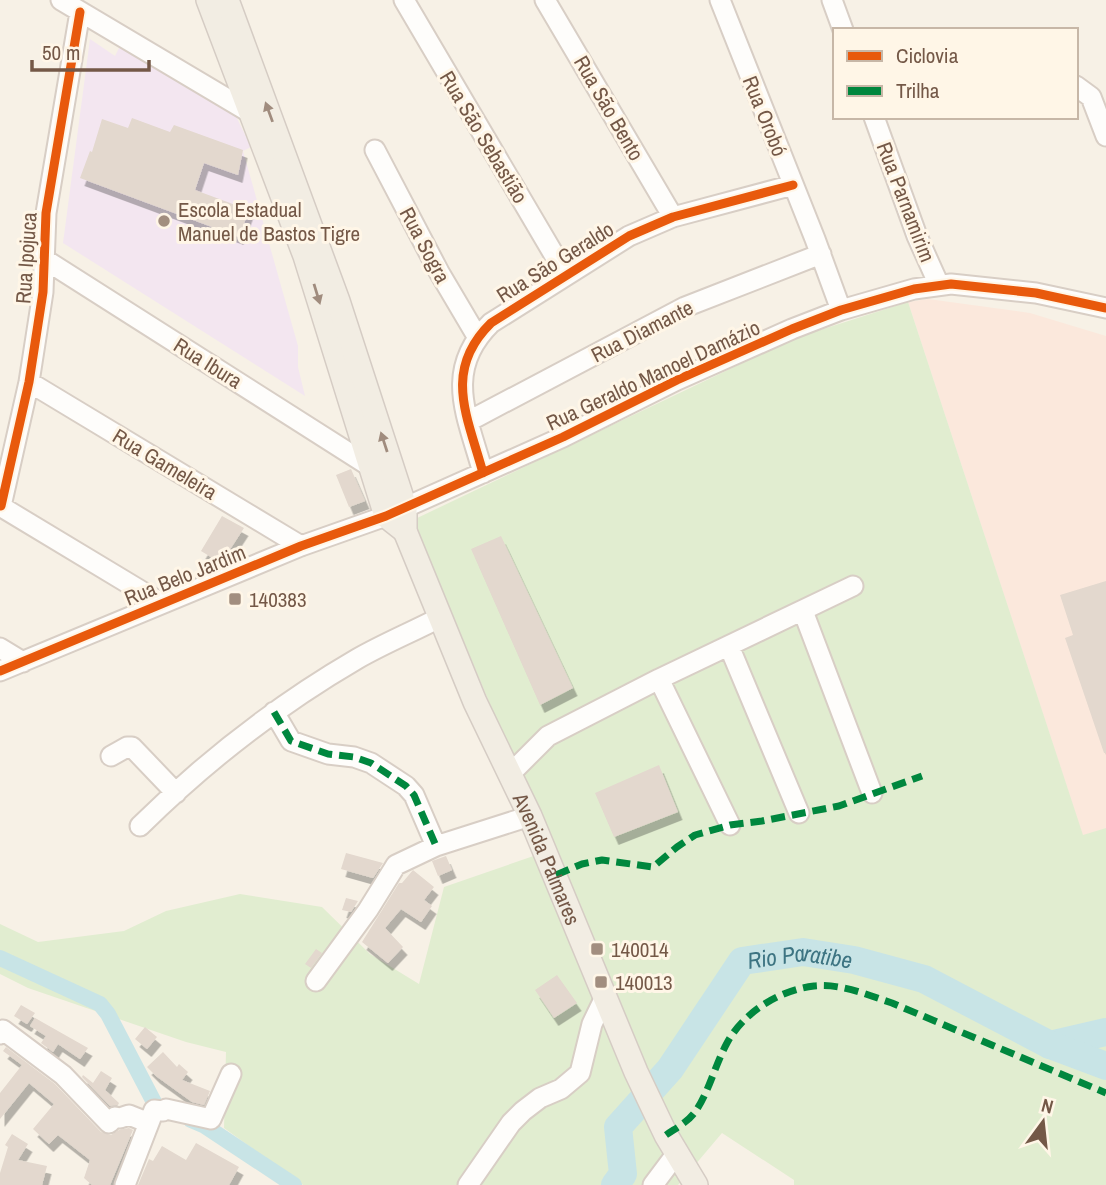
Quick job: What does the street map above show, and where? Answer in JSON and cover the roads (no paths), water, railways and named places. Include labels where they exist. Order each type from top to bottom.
[{"type":"main road","name":"Avenida Palmares","points":[[208,0],[305,256],[371,467],[405,531],[439,618],[475,702],[530,816],[640,1080],[658,1119],[696,1185]]},
{"type":"main road","name":"Avenida Palmares","points":[[227,0],[338,301],[396,511]]},
{"type":"street","points":[[61,0],[251,113]]},
{"type":"street","name":"Rua São Sebastião","points":[[404,0],[566,275]]},
{"type":"street","name":"Rua São Bento","points":[[545,0],[673,217]]},
{"type":"street","name":"Rua Orobó","points":[[720,0],[841,310]]},
{"type":"street","points":[[832,0],[842,28]]},
{"type":"street","name":"Rua Ipojuca","points":[[1,506],[29,383],[43,292],[48,203],[80,12]]},
{"type":"street","points":[[1078,87],[1091,97],[1106,136]]},
{"type":"street","name":"Rua Parnamirim","points":[[875,119],[917,236],[939,285]]},
{"type":"street","name":"Rua Sogra","points":[[375,150],[439,272],[478,338]]},
{"type":"street","name":"Rua São Geraldo","points":[[483,473],[461,390],[461,379],[478,338],[491,323],[629,236],[673,217],[793,185]]},
{"type":"street","name":"Rua Diamante","points":[[469,421],[685,307],[821,254]]},
{"type":"street","name":"Rua Ibura","points":[[44,259],[371,467]]},
{"type":"street","name":"Rua Geraldo Manoel Damázio","points":[[396,511],[563,437],[677,380],[841,310],[939,285],[986,286],[1036,293],[1106,308]]},
{"type":"street","name":"Rua Gameleira","points":[[29,383],[301,546]]},
{"type":"street","points":[[1,506],[161,603]]},
{"type":"street","name":"Rua Belo Jardim","points":[[0,671],[301,546],[396,511]]},
{"type":"street","points":[[511,773],[548,736],[659,679],[853,586]]},
{"type":"street","points":[[803,611],[872,793]]},
{"type":"street","points":[[140,826],[226,749],[274,712],[360,657],[439,618]]},
{"type":"street","points":[[729,646],[799,813]]},
{"type":"street","points":[[0,648],[23,663]]},
{"type":"street","points":[[659,679],[730,825]]},
{"type":"street","points":[[274,712],[287,736],[298,744],[371,763],[406,786],[414,795],[436,846]]},
{"type":"street","points":[[111,757],[127,747],[132,747],[176,793]]},
{"type":"street","points":[[316,981],[368,910],[396,865],[436,846],[530,816]]},
{"type":"street","points":[[468,1185],[511,1123],[540,1098],[561,1089],[580,1073],[592,1024],[606,997]]},
{"type":"street","points":[[0,1034],[3,1030],[63,1075],[109,1123],[115,1116],[120,1118],[129,1115],[156,1114],[211,1119],[231,1074]]},
{"type":"street","points":[[125,1185],[156,1114]]},
{"type":"street","points":[[653,1185],[677,1153]]},
{"type":"waterway","name":"Rio Paratibe","points":[[615,1185],[623,1174],[618,1127],[670,1069],[742,961],[803,952],[854,960],[924,979],[1050,1045],[1106,1066]]},
{"type":"waterway","points":[[0,958],[100,1004],[108,1014],[156,1106],[167,1113]]},
{"type":"waterway","points":[[1050,1045],[1106,1032]]},
{"type":"waterway","points":[[191,1120],[205,1126],[294,1185]]},
{"type":"place","name":"Escola Estadual Manuel de Bastos Tigre","points":[[164,221]]},
{"type":"place","name":"140383","points":[[235,599]]},
{"type":"place","name":"140014","points":[[597,949]]},
{"type":"place","name":"140013","points":[[601,982]]}]
